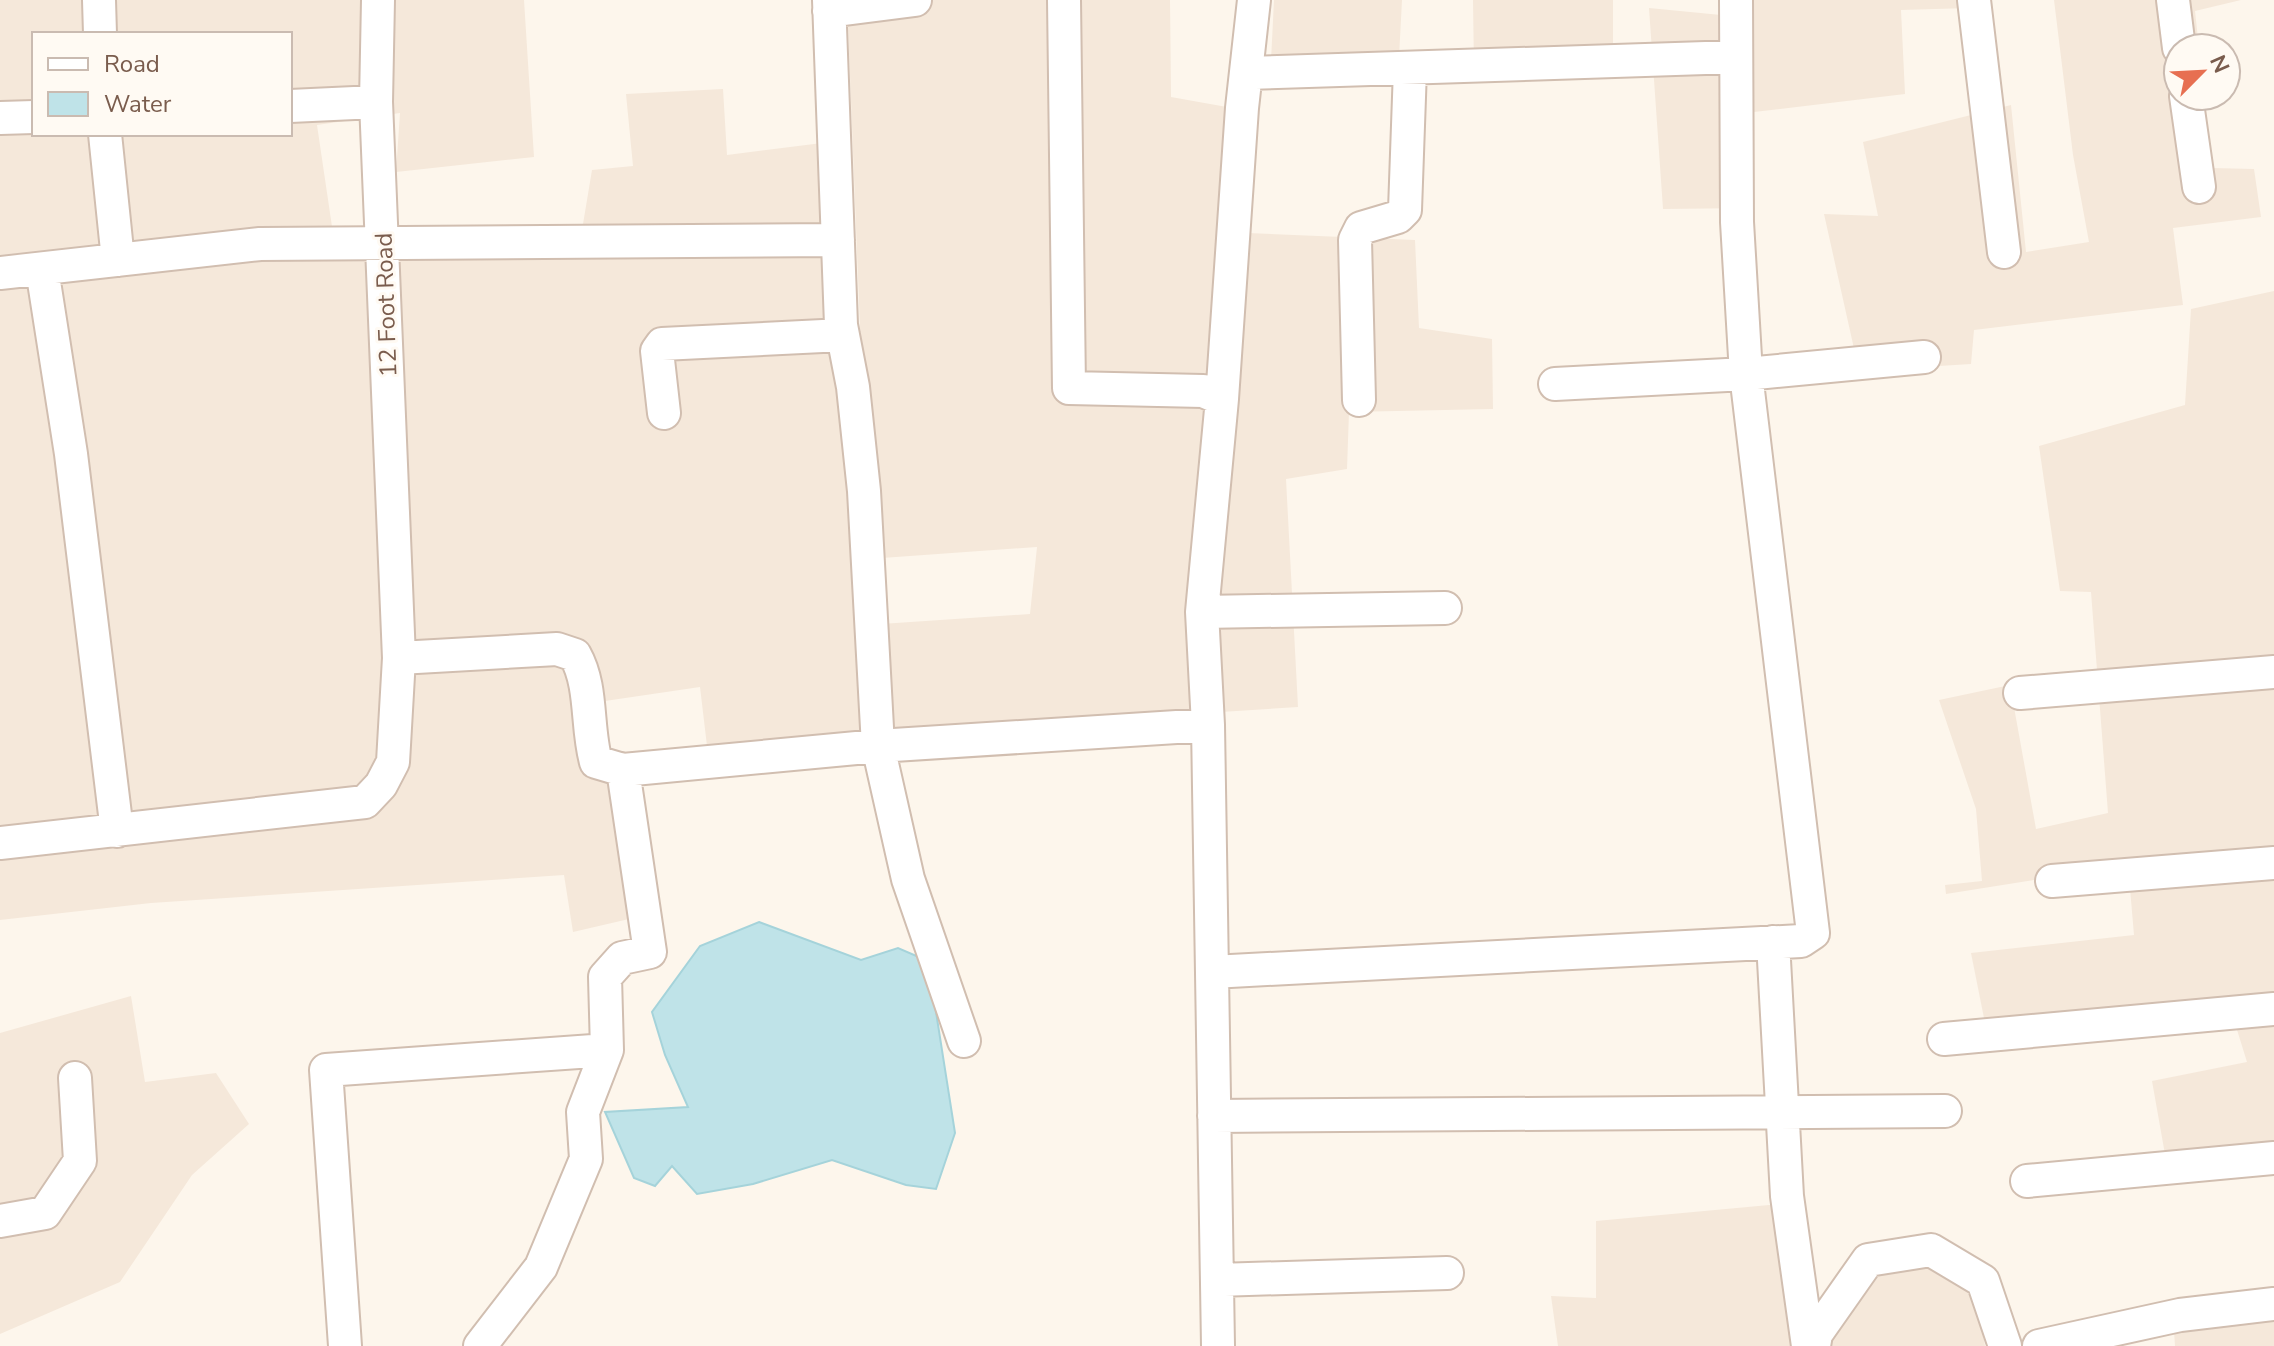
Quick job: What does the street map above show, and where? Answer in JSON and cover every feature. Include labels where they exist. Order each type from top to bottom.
[{"type":"street","points":[[99,0],[100,32]]},
{"type":"street","name":"12 Foot Road","points":[[0,843],[365,802],[381,785],[393,762],[399,658],[376,102],[378,0]]},
{"type":"street","points":[[915,0],[829,5],[838,240],[843,335],[853,387],[864,491],[878,746],[908,879],[964,1041]]},
{"type":"street","points":[[1064,0],[1069,388],[1203,391],[1222,399]]},
{"type":"street","points":[[1218,1346],[1208,725],[1202,612],[1222,399],[1242,108],[1254,0]]},
{"type":"street","points":[[1212,972],[1801,941],[1813,933],[1746,374],[1737,222],[1736,0]]},
{"type":"street","points":[[1974,0],[2004,252]]},
{"type":"street","points":[[2173,0],[2177,32]]},
{"type":"street","points":[[1247,73],[1736,57]]},
{"type":"street","points":[[1359,400],[1355,240],[1361,228],[1398,217],[1405,210],[1410,69]]},
{"type":"street","points":[[292,106],[376,102]]},
{"type":"street","points":[[2188,112],[2199,187]]},
{"type":"street","points":[[0,118],[32,117]]},
{"type":"street","points":[[105,136],[118,260]]},
{"type":"street","points":[[0,273],[260,244],[838,240]]},
{"type":"street","points":[[42,269],[71,454],[117,831]]},
{"type":"street","points":[[664,413],[657,351],[662,344],[843,335]]},
{"type":"street","points":[[1555,384],[1746,374],[1924,357]]},
{"type":"street","points":[[1202,612],[1445,608]]},
{"type":"street","points":[[399,658],[557,649],[575,655],[586,673],[589,738],[596,762],[623,770],[878,746],[1208,725]]},
{"type":"street","points":[[2020,693],[2274,672]]},
{"type":"street","points":[[480,1346],[541,1267],[586,1159],[583,1112],[607,1050],[605,977],[622,958],[650,952],[623,770]]},
{"type":"street","points":[[2052,881],[2274,863]]},
{"type":"street","points":[[1773,942],[1787,1196],[1808,1346]]},
{"type":"street","points":[[1944,1039],[2274,1009]]},
{"type":"street","points":[[345,1346],[326,1070],[607,1050]]},
{"type":"street","points":[[0,1221],[45,1213],[80,1161],[75,1078]]},
{"type":"street","points":[[1214,1116],[1945,1111]]},
{"type":"street","points":[[2027,1181],[2274,1158]]},
{"type":"street","points":[[1814,1346],[1816,1334],[1868,1260],[1931,1250],[1983,1281],[2005,1346]]},
{"type":"street","points":[[1217,1280],[1447,1273]]},
{"type":"street","points":[[2039,1346],[2180,1315],[2274,1304]]},
{"type":"shaded area","points":[[0,0],[524,0],[534,157],[396,172],[400,113],[317,125],[335,247],[581,236],[592,170],[633,166],[626,94],[723,89],[727,155],[822,143],[849,420],[867,735],[707,746],[700,687],[605,701],[629,919],[573,932],[564,875],[151,903],[0,920]]},
{"type":"shaded area","points":[[847,0],[1170,0],[1171,97],[1238,109],[1223,232],[1415,240],[1419,328],[1492,339],[1493,409],[1349,412],[1347,469],[1286,479],[1298,707],[891,733],[881,624],[1030,614],[1037,547],[882,558],[860,328]]},
{"type":"shaded area","points":[[1274,0],[1402,0],[1399,57],[1270,81]]},
{"type":"shaded area","points":[[1473,0],[1613,0],[1613,58],[1474,70]]},
{"type":"shaded area","points":[[1722,0],[1969,0],[1970,8],[1901,10],[1905,94],[1754,112],[1753,208],[1663,209],[1649,8],[1721,15]]},
{"type":"shaded area","points":[[2054,0],[2241,0],[2195,11],[2197,32],[2162,32],[2162,112],[2206,112],[2212,168],[2254,169],[2261,217],[2173,228],[2183,305],[1974,330],[1971,364],[1859,371],[1824,214],[1878,216],[1863,142],[2011,105],[2026,252],[2089,242],[2073,155]]},
{"type":"shaded area","points":[[2274,291],[2274,1149],[2166,1160],[2152,1081],[2247,1062],[2229,1004],[1987,1033],[1971,953],[2134,935],[2128,865],[1946,894],[1945,885],[1982,881],[1976,809],[1939,700],[2010,685],[2036,829],[2108,813],[2091,592],[2060,591],[2039,446],[2185,405],[2191,309]]},
{"type":"shaded area","points":[[131,996],[145,1082],[216,1073],[249,1124],[192,1175],[120,1282],[0,1334],[0,1033]]},
{"type":"shaded area","points":[[1781,1204],[1799,1346],[1558,1346],[1551,1296],[1596,1298],[1596,1221]]},
{"type":"shaded area","points":[[1931,1258],[1975,1288],[1985,1346],[1832,1346],[1832,1340],[1881,1273]]},
{"type":"shaded area","points":[[2274,1318],[2274,1346],[2175,1346],[2174,1331]]},
{"type":"water","points":[[759,922],[861,960],[898,948],[928,961],[955,1133],[936,1189],[906,1185],[832,1160],[753,1184],[697,1194],[672,1166],[655,1186],[634,1178],[605,1112],[688,1107],[665,1055],[652,1012],[700,946]]}]
